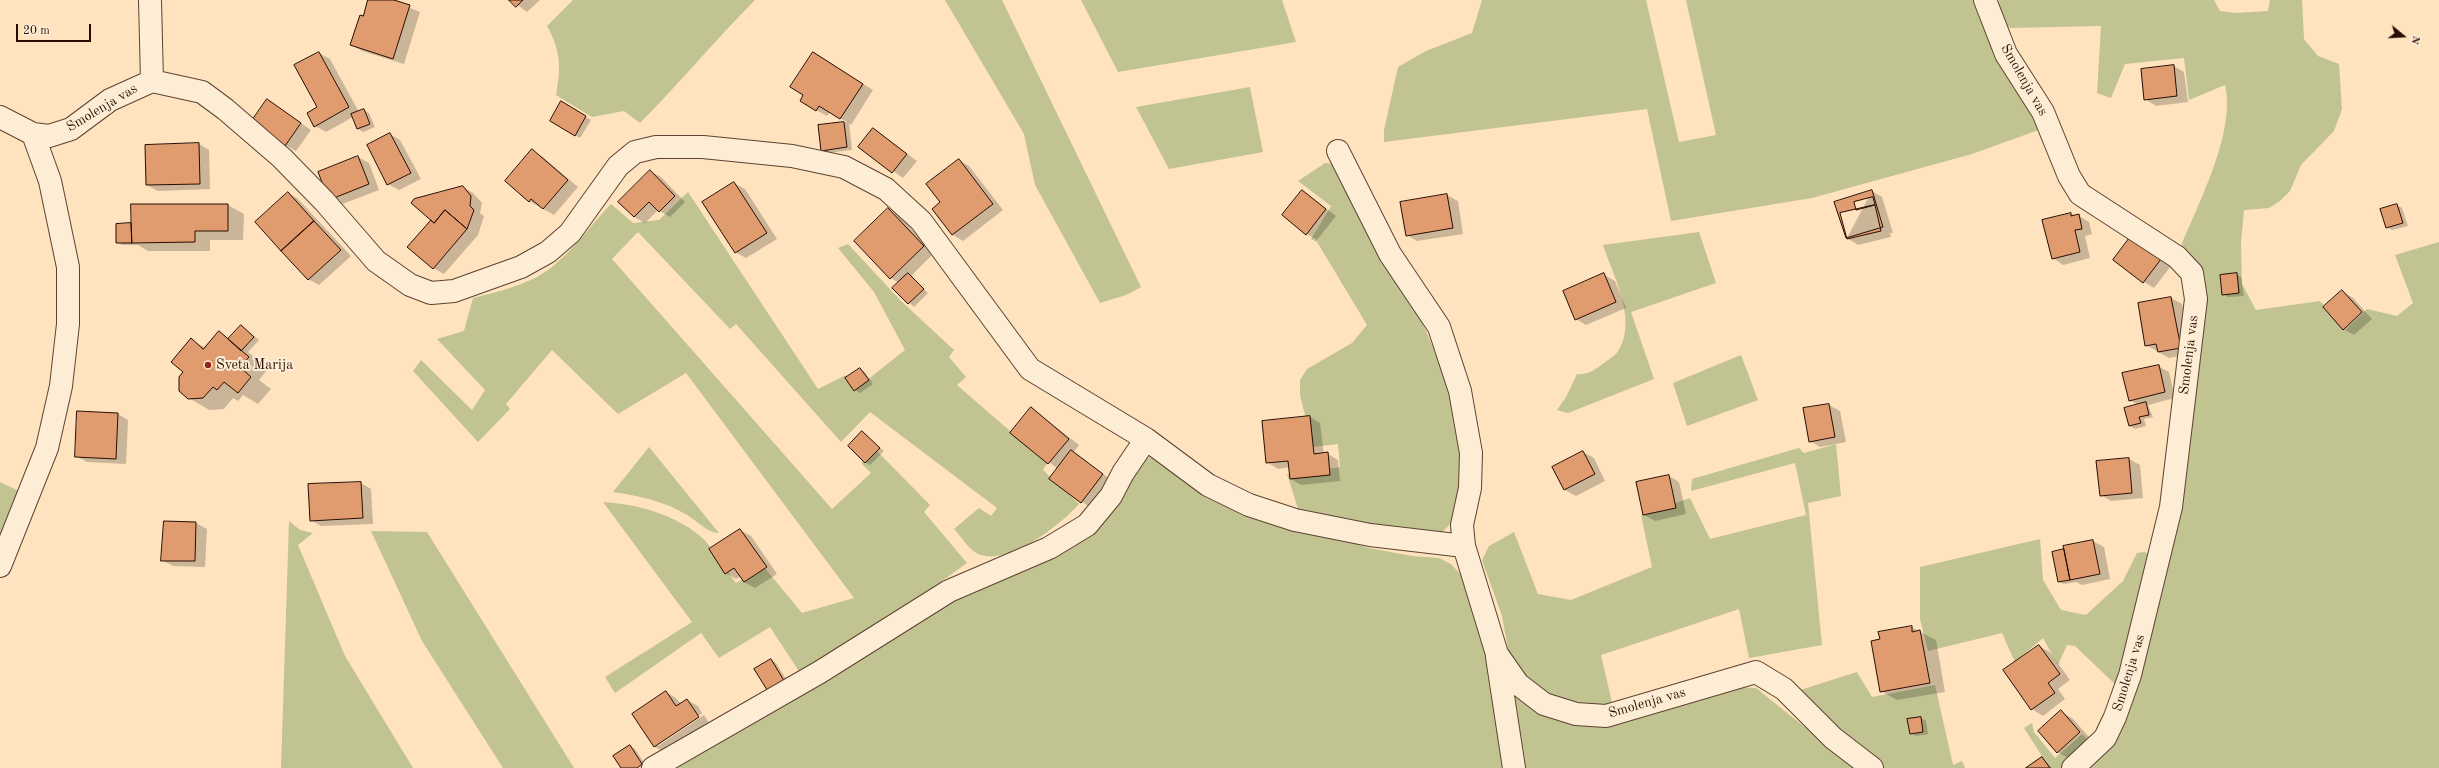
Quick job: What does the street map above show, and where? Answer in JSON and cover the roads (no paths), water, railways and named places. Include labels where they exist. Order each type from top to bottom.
[{"type":"street","name":"Smolenja vas","points":[[0,117],[33,134],[49,136],[71,129],[110,100],[152,81],[150,0]]},
{"type":"street","name":"Smolenja vas","points":[[1985,0],[2006,54],[2043,112],[2069,176],[2080,194],[2177,257],[2192,273],[2196,299],[2171,507],[2130,675],[2115,717],[2105,738],[2073,768]]},
{"type":"street","points":[[152,81],[202,92],[225,109],[282,158],[324,201],[376,261],[410,285],[431,293],[454,291],[474,284],[521,267],[548,252],[570,233],[618,166],[635,152],[656,147],[703,147],[792,156],[844,167],[886,189],[922,221],[1030,369],[1146,439],[1208,485],[1249,505],[1295,520],[1335,529],[1464,546]]},
{"type":"street","points":[[0,566],[47,448],[61,386],[68,324],[68,267],[50,181],[33,134]]},
{"type":"street","name":"Smolenja vas","points":[[1338,151],[1390,254],[1439,327],[1460,391],[1471,454],[1470,488],[1462,525],[1464,546],[1497,654],[1518,684],[1544,704],[1576,714],[1606,716],[1756,672],[1784,689],[1833,738],[1872,768]]},
{"type":"street","points":[[653,768],[820,672],[949,592],[1001,567],[1049,548],[1087,525],[1112,496],[1123,473],[1146,439]]},
{"type":"street","points":[[1497,654],[1514,768]]},
{"type":"place","name":"Sveta Marija","points":[[208,365]]}]
